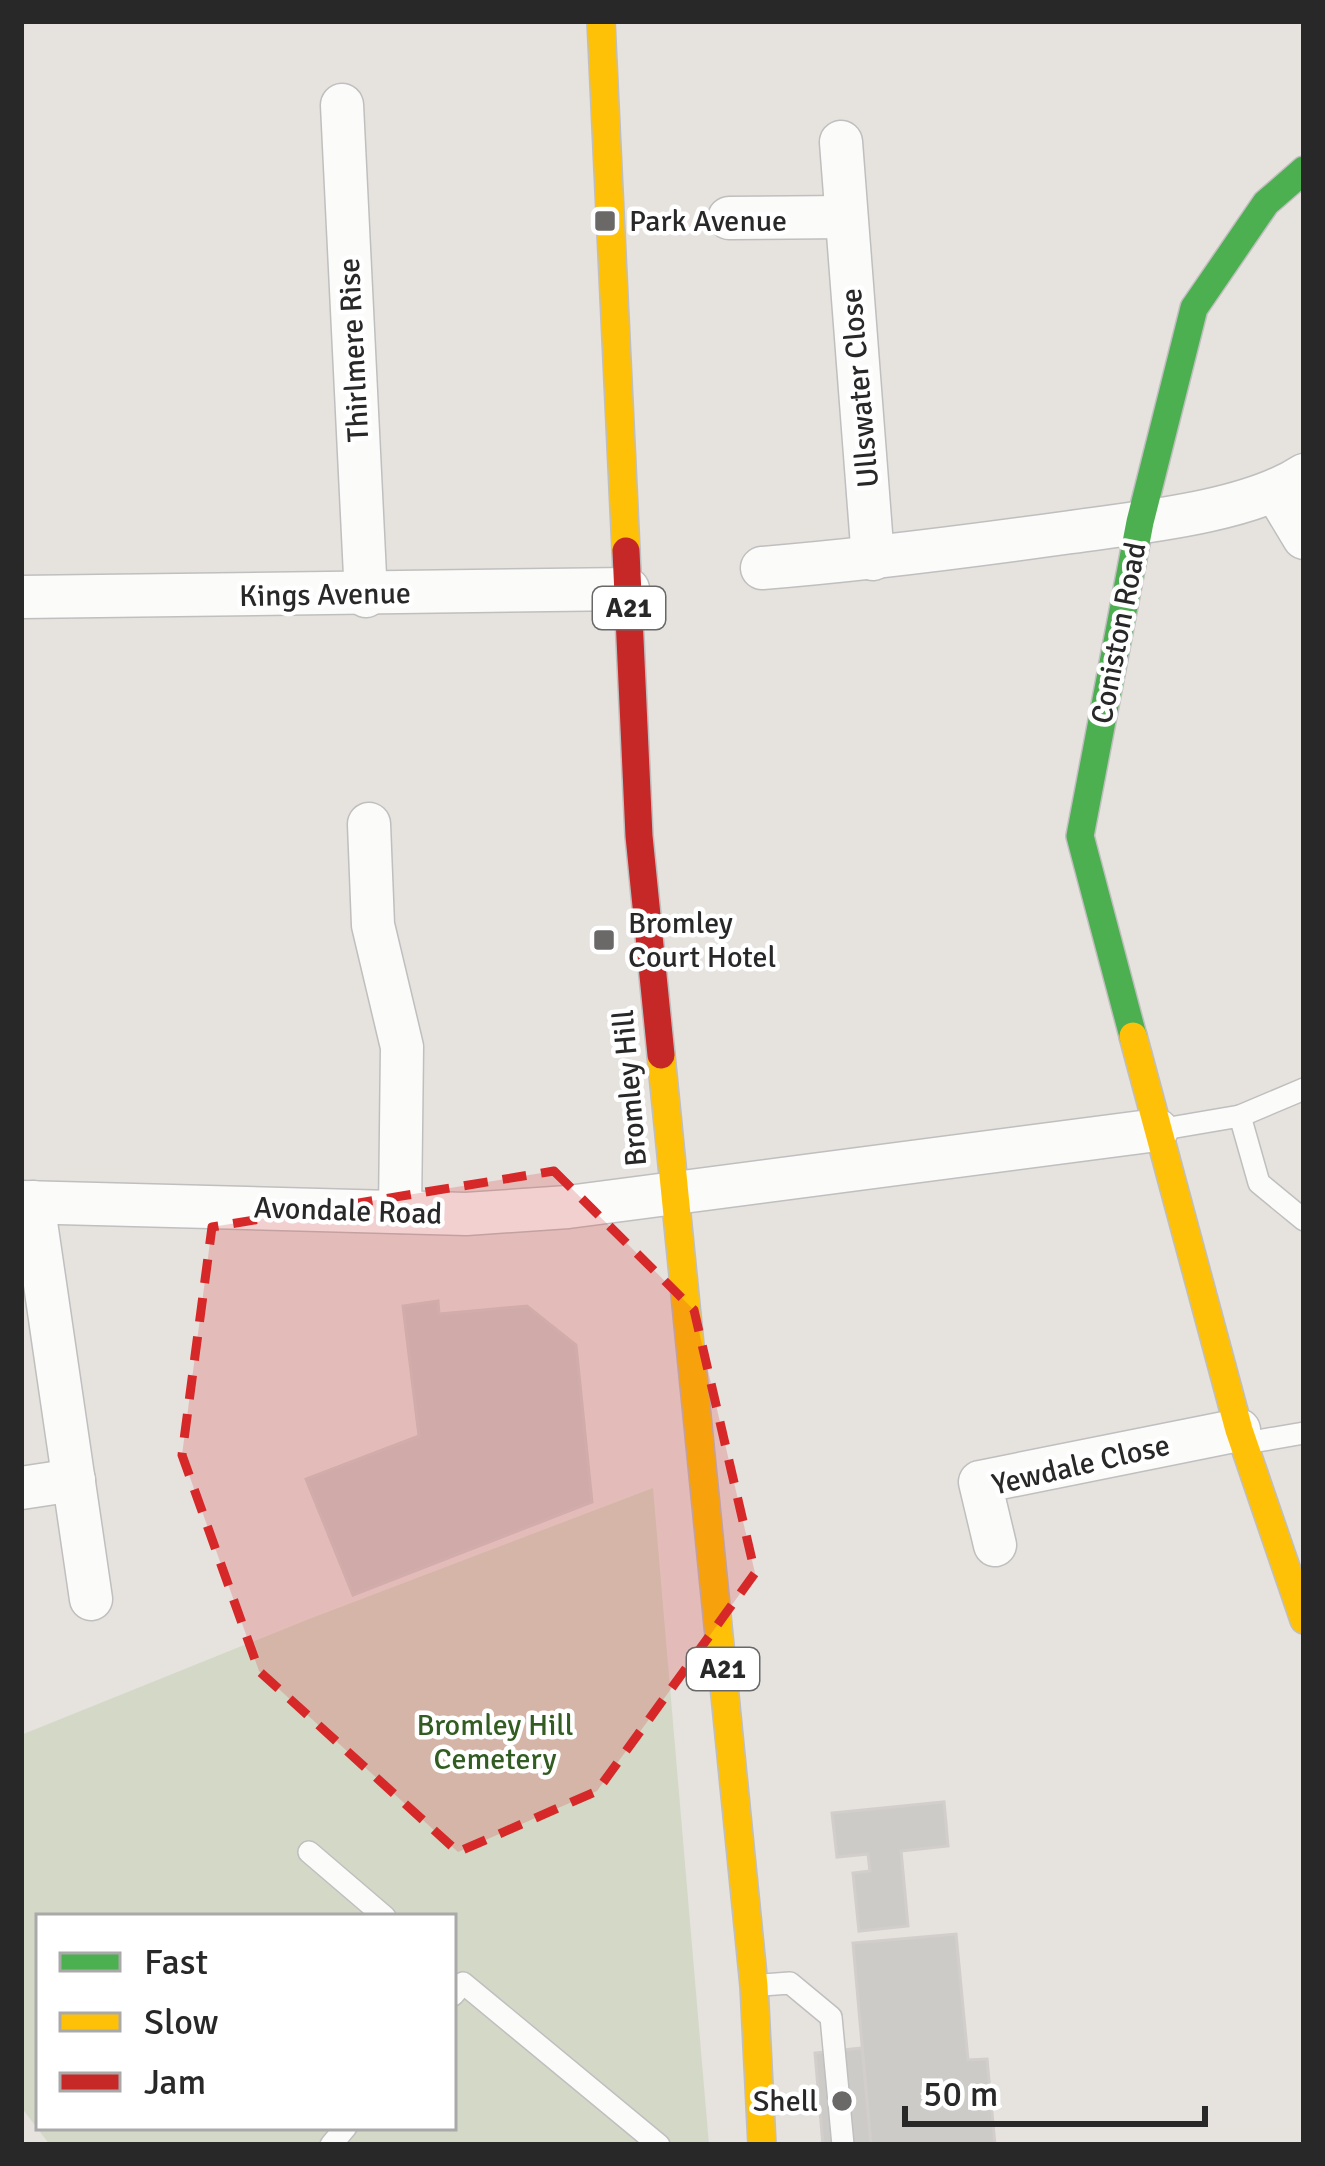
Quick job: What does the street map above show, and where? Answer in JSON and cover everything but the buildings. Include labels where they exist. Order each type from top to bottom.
[{"type":"main road","name":"Bromley Hill","points":[[601,21],[639,836],[754,1986],[762,2145]]},
{"type":"main road","name":"Coniston Road","points":[[1304,170],[1266,203],[1194,308],[1141,522],[1080,836],[1242,1437],[1296,1573],[1304,1620]]},
{"type":"street","name":"Thirlmere Rise","points":[[342,105],[366,596]]},
{"type":"street","name":"Ullswater Close","points":[[842,142],[873,559]]},
{"type":"street","points":[[729,218],[846,217]]},
{"type":"street","points":[[762,568],[873,559],[1141,522],[1290,484],[1304,538]]},
{"type":"street","name":"Kings Avenue","points":[[21,597],[628,590]]},
{"type":"street","points":[[368,824],[373,925],[402,1047],[400,1212]]},
{"type":"street","points":[[673,1194],[1157,1130]]},
{"type":"street","name":"Avondale Road","points":[[27,1202],[466,1214],[673,1194]]},
{"type":"street","points":[[27,1202],[92,1598]]},
{"type":"street","name":"Yewdale Close","points":[[994,1545],[980,1482],[1242,1437]]},
{"type":"street","points":[[21,1488],[74,1480]]},
{"type":"lane","points":[[1157,1130],[1240,1116],[1304,1089]]},
{"type":"lane","points":[[1240,1116],[1259,1184],[1304,1220]]},
{"type":"lane","points":[[1242,1437],[1304,1432]]},
{"type":"lane","points":[[309,1852],[381,1914]]},
{"type":"lane","points":[[754,1986],[790,1983],[831,2017],[843,2145]]},
{"type":"lane","points":[[456,1985],[659,2145]]},
{"type":"highlighted area","points":[[554,1171],[694,1310],[755,1573],[597,1791],[458,1852],[259,1671],[182,1455],[212,1227]]},
{"type":"green space","name":"Bromley Hill Cemetery","points":[[653,1488],[709,2145],[50,2145],[39,2130],[456,2130],[456,1914],[36,1914],[36,2127],[21,2107],[21,1735]]},
{"type":"traffic: fast","points":[[1133,1036],[1080,836],[1140,522],[1194,308],[1266,203],[1304,170]]},
{"type":"traffic: slow","points":[[601,21],[626,551]]},
{"type":"traffic: slow","points":[[1133,1036],[1239,1430],[1304,1620]]},
{"type":"traffic: slow","points":[[661,1055],[754,1986],[762,2145]]},
{"type":"traffic: jam","points":[[626,551],[639,836],[661,1055]]},
{"type":"place","name":"Park Avenue","points":[[605,221]]},
{"type":"place","name":"Bromley Court Hotel","points":[[604,940]]},
{"type":"place","name":"Shell","points":[[842,2101]]}]
